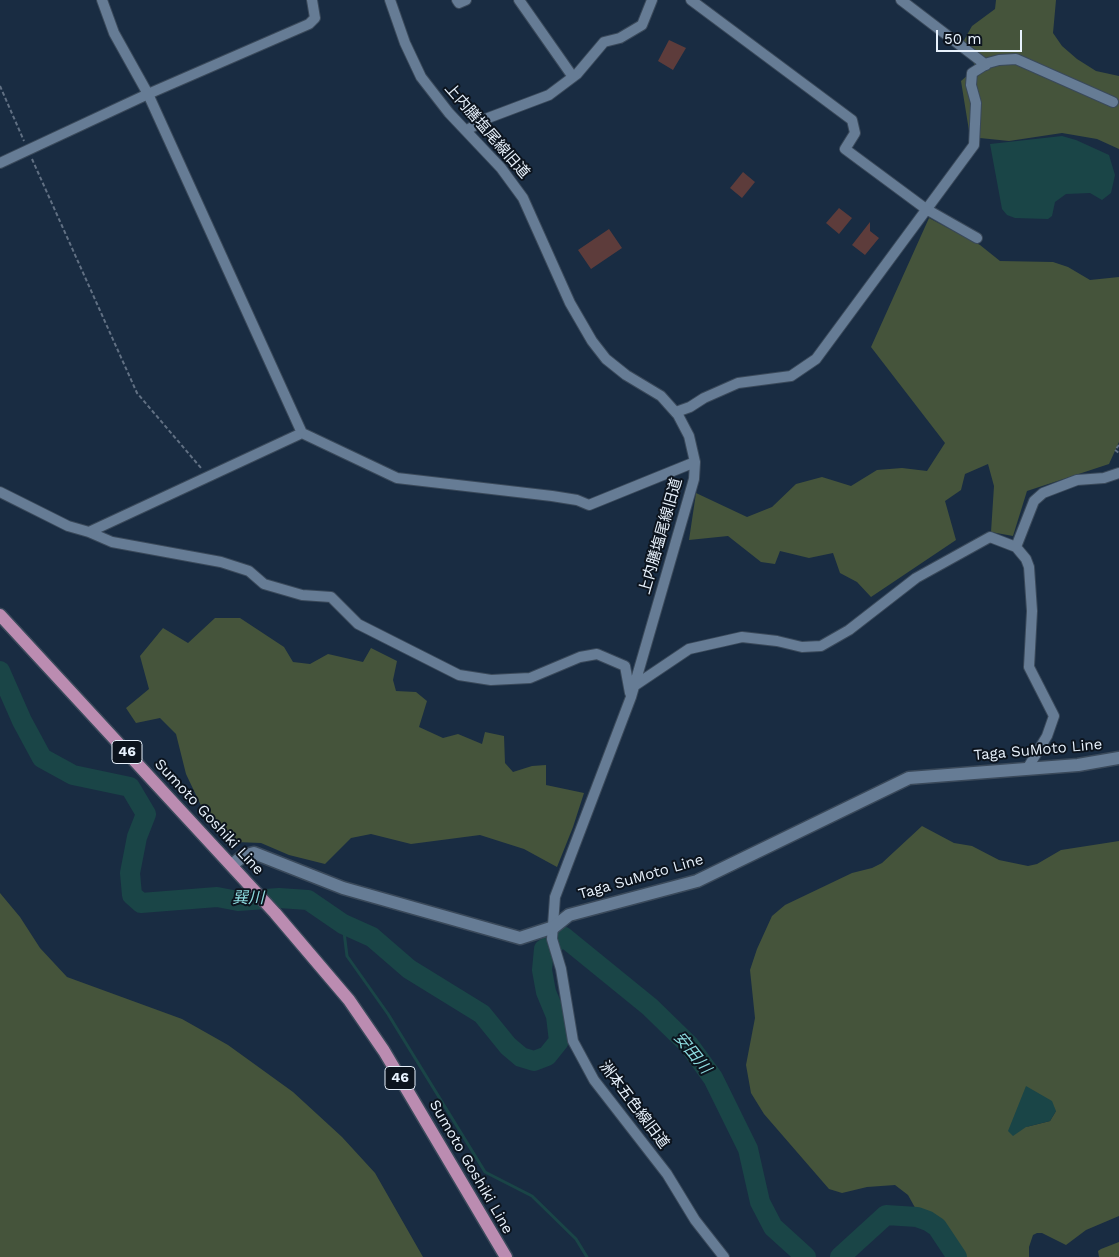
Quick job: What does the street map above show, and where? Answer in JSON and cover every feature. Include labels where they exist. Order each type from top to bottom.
[{"type":"main road","name":"Sumoto Goshiki Line","points":[[0,615],[232,865],[349,1000],[384,1051],[506,1257]]},
{"type":"main road","name":"Taga SuMoto Line","points":[[232,865],[243,856],[254,853],[343,888],[520,938],[553,933],[568,915],[697,881],[909,778],[1027,770],[1078,765],[1119,758]]},
{"type":"street","points":[[102,0],[114,33],[148,94],[302,434],[397,478],[552,496],[577,500],[589,505],[695,462]]},
{"type":"street","points":[[0,163],[148,94],[309,24],[315,18],[312,0]]},
{"type":"street","name":"上内膳塩尾線旧道","points":[[390,0],[405,44],[421,77],[449,113],[501,168],[524,198],[570,304],[595,345],[626,375],[661,396],[676,412],[689,436],[695,462],[694,479],[631,697],[555,897],[553,933]]},
{"type":"street","points":[[457,0],[459,3],[466,0]]},
{"type":"street","points":[[519,0],[573,77]]},
{"type":"street","points":[[467,130],[488,118],[549,96],[573,77],[604,42],[620,38],[642,25],[652,0]]},
{"type":"street","points":[[691,0],[852,120],[855,133],[845,149],[926,209],[977,238]]},
{"type":"street","points":[[901,0],[986,65]]},
{"type":"street","points":[[676,412],[738,383],[791,376],[816,359],[974,145],[976,103],[971,86],[972,74],[986,65],[999,60],[1016,59],[1113,102]]},
{"type":"street","points":[[89,532],[302,434]]},
{"type":"street","points":[[1016,547],[1034,501],[1043,493],[1077,480],[1104,478],[1119,473]]},
{"type":"street","points":[[0,492],[68,526],[89,532],[112,542],[221,562],[249,571],[264,584],[302,595],[331,597],[358,624],[459,675],[491,680],[530,678],[580,657],[597,654],[625,666],[631,697]]},
{"type":"street","points":[[634,686],[689,649],[742,637],[777,641],[802,647],[821,646],[849,630],[916,578],[990,537],[1016,547],[1026,558],[1029,567],[1032,611],[1029,667],[1054,716],[1047,736],[1027,770]]},
{"type":"street","name":"洲本五色線旧道","points":[[553,933],[572,1041],[590,1072],[667,1174],[695,1220],[724,1257]]},
{"type":"path","points":[[0,86],[137,393],[208,476]]},
{"type":"path","points":[[1119,446],[1115,450],[1119,453]]},
{"type":"shaded area","points":[[996,0],[1056,0],[1053,33],[1062,46],[1077,59],[1096,71],[1119,76],[1119,149],[1097,139],[1062,133],[1009,141],[970,137],[961,81],[976,68],[963,42],[972,26],[995,9]]},
{"type":"shaded area","points":[[1062,136],[1076,140],[1109,155],[1115,175],[1111,193],[1102,200],[1090,193],[1066,194],[1055,202],[1052,216],[1048,219],[1015,218],[1007,215],[1002,209],[990,144]]},
{"type":"shaded area","points":[[929,218],[980,245],[1000,261],[1053,262],[1068,267],[1090,280],[1119,277],[1119,442],[1109,464],[1027,491],[1013,536],[991,532],[994,486],[988,464],[965,474],[961,490],[945,501],[956,540],[871,597],[857,582],[840,573],[833,553],[809,558],[780,551],[775,564],[761,562],[728,536],[689,540],[696,493],[747,517],[772,507],[796,484],[822,477],[851,486],[877,470],[902,468],[927,471],[945,443],[871,347]]},
{"type":"shaded area","points":[[215,618],[240,618],[284,647],[293,662],[310,664],[328,654],[363,662],[371,648],[397,661],[393,680],[396,691],[416,692],[427,701],[419,727],[443,738],[458,734],[482,744],[485,732],[504,736],[505,763],[513,772],[532,766],[546,765],[546,785],[584,793],[557,867],[524,849],[480,835],[411,844],[371,834],[351,838],[325,864],[289,855],[261,843],[236,842],[205,814],[186,774],[176,734],[160,718],[136,723],[126,708],[149,689],[140,656],[163,628],[188,643]]},
{"type":"shaded area","points":[[922,826],[954,843],[972,846],[999,860],[1028,866],[1037,864],[1061,850],[1119,841],[1119,1216],[1086,1230],[1066,1245],[1042,1233],[1037,1233],[1033,1235],[1029,1247],[1029,1257],[961,1257],[939,1224],[928,1216],[918,1213],[908,1195],[895,1185],[867,1187],[842,1193],[829,1189],[764,1114],[751,1093],[746,1065],[755,1018],[750,970],[772,916],[785,905],[852,873],[872,868],[882,863]],"holes":[[[1056,1111],[1050,1121],[1026,1127]]]},
{"type":"shaded area","points":[[0,893],[20,917],[40,948],[67,977],[182,1019],[228,1045],[293,1092],[342,1137],[375,1173],[423,1257],[0,1257]]},
{"type":"shaded area","points":[[1026,1086],[1052,1101],[1056,1111],[1050,1121],[1026,1127],[1013,1136],[1008,1131]]},
{"type":"shaded area","points":[[1119,1242],[1119,1257],[1099,1257],[1098,1251]]},
{"type":"building","points":[[669,40],[686,48],[673,70],[658,61]]},
{"type":"building","points":[[743,172],[755,182],[742,198],[730,188]]},
{"type":"building","points":[[839,208],[852,218],[839,234],[826,223]]},
{"type":"building","points":[[870,222],[870,231],[879,238],[865,255],[852,245]]},
{"type":"building","points":[[609,229],[622,248],[591,269],[578,250]]},
{"type":"waterway","name":"巽川","points":[[0,671],[22,721],[42,758],[73,775],[130,787],[146,814],[137,837],[130,873],[132,895],[141,903],[217,897],[238,901],[279,898],[308,900],[343,924],[372,937],[409,969],[482,1014],[508,1046],[521,1057],[534,1061],[547,1056],[559,1041],[556,1016],[546,992],[542,970],[544,949],[564,937],[650,1007],[689,1045],[713,1078],[748,1149],[760,1202],[773,1227],[806,1257]]},
{"type":"waterway","points":[[343,924],[347,956],[388,1014],[485,1172],[532,1196],[576,1239],[587,1257]]},
{"type":"waterway","name":"安田川","points":[[840,1257],[886,1215],[917,1217],[928,1221],[937,1227],[957,1257]]}]
